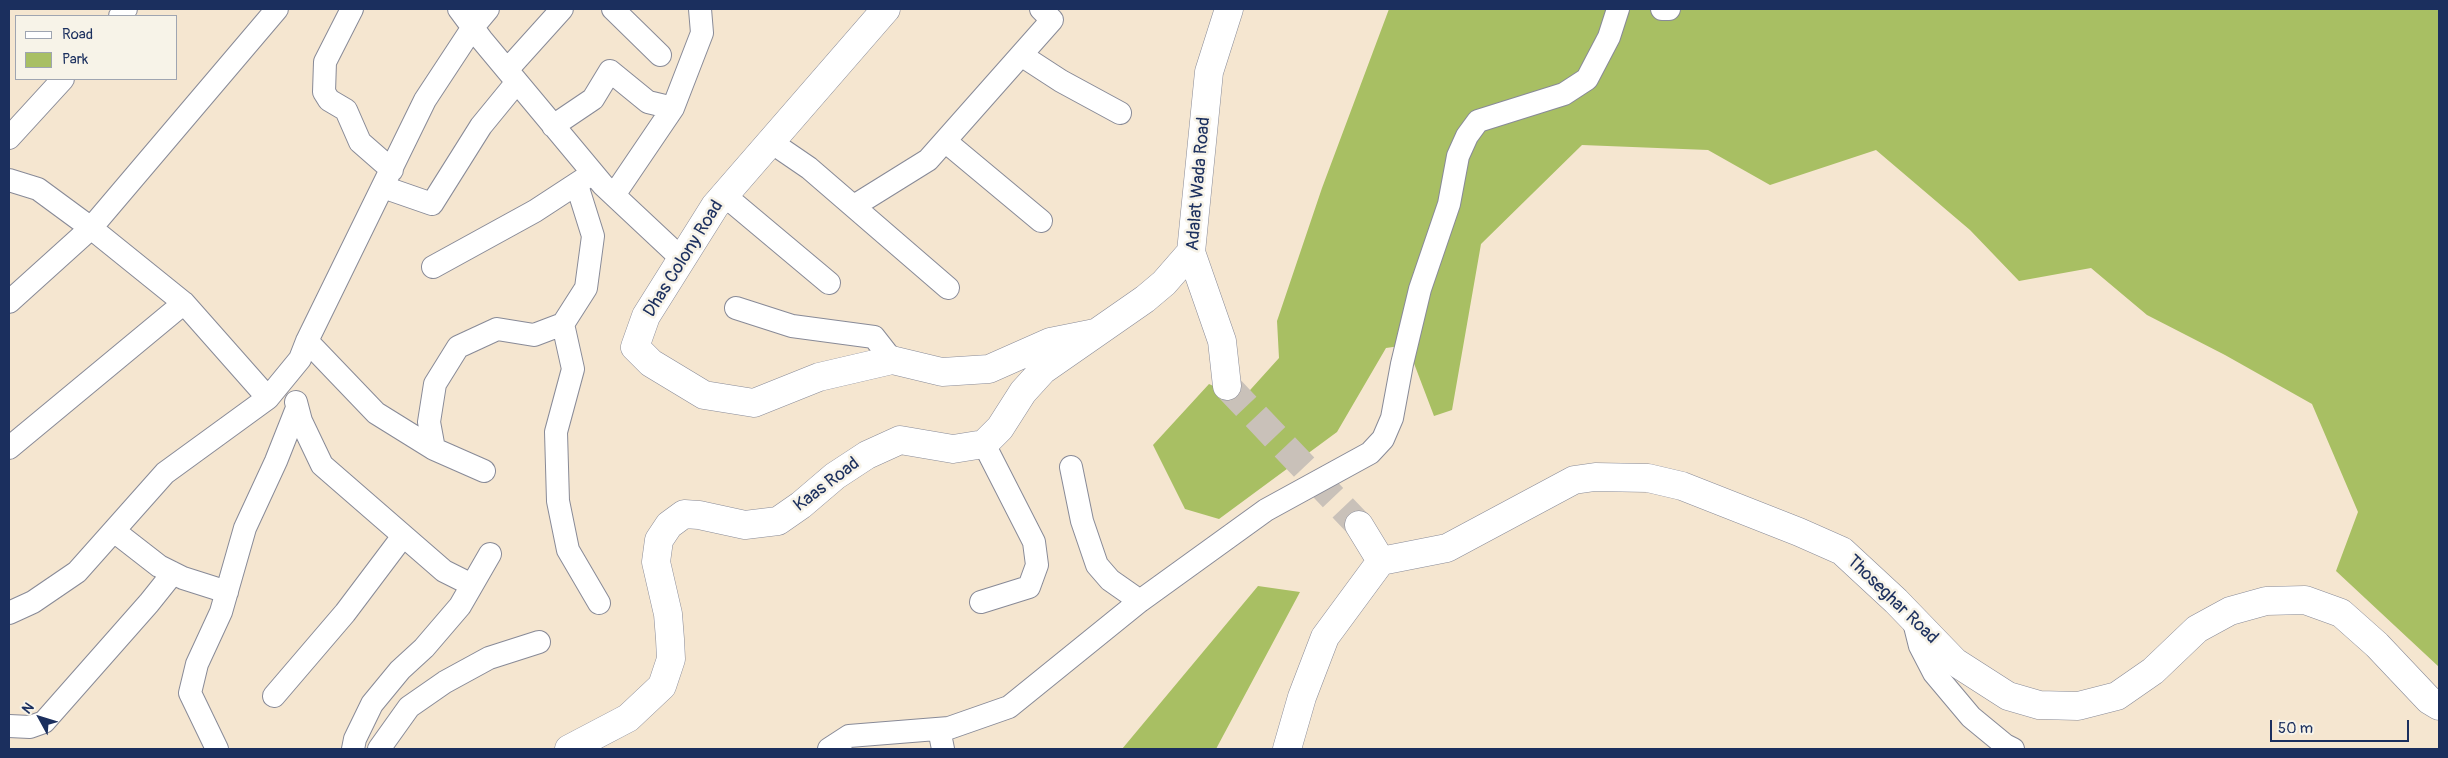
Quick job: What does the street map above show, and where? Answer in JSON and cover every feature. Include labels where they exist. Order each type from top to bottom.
[{"type":"main road","name":"Dhas Colony Road","points":[[886,9],[724,196],[646,316],[635,347],[651,363],[704,395],[754,402],[819,377],[892,360],[942,372],[989,369],[1050,342],[1094,333]]},
{"type":"main road","name":"Adalat Wada Road","points":[[1227,386],[1222,341],[1191,252],[1209,72],[1229,9]]},
{"type":"main road","points":[[984,444],[1000,428],[1023,392],[1043,370],[1145,299],[1164,283],[1191,252]]},
{"type":"main road","name":"Kaas Road","points":[[569,749],[628,718],[662,686],[671,659],[670,638],[668,614],[656,562],[659,540],[669,525],[684,514],[699,515],[745,525],[778,521],[802,506],[835,476],[867,455],[900,440],[953,449],[984,444]]},
{"type":"main road","name":"Thoseghar Road","points":[[1381,561],[1447,548],[1574,480],[1595,476],[1648,478],[1682,486],[1842,551],[1913,618],[1955,662],[2008,696],[2039,706],[2078,706],[2117,696],[2153,670],[2197,629],[2230,611],[2266,601],[2305,600],[2341,612],[2376,644],[2429,700],[2439,706]]},
{"type":"main road","points":[[1288,749],[1302,697],[1325,637],[1381,561],[1359,525]]},
{"type":"street","points":[[9,302],[91,228],[277,9]]},
{"type":"street","points":[[352,9],[325,62],[324,92],[329,100],[346,110],[360,142],[387,178],[432,204],[512,76],[562,9]]},
{"type":"street","points":[[434,449],[429,422],[435,384],[458,347],[497,329],[534,334],[563,324],[586,288],[593,236],[585,179],[553,126],[459,9]]},
{"type":"street","points":[[9,612],[33,602],[77,572],[165,473],[268,398],[300,359],[307,340],[425,100],[473,27],[488,9]]},
{"type":"street","points":[[613,9],[660,55]]},
{"type":"street","points":[[614,196],[673,108],[702,34],[700,9]]},
{"type":"street","points":[[829,749],[849,736],[941,739],[949,728],[1009,707],[1140,601],[1266,510],[1370,453],[1383,439],[1392,418],[1402,364],[1420,289],[1449,204],[1458,156],[1467,136],[1478,121],[1564,94],[1587,79],[1609,37],[1618,9]]},
{"type":"street","points":[[1662,9],[1669,9]]},
{"type":"street","points":[[854,206],[928,160],[1021,55],[1050,13]]},
{"type":"street","points":[[1021,55],[1061,81],[1120,112]]},
{"type":"street","points":[[553,126],[593,99],[610,71],[648,102],[673,108]]},
{"type":"street","points":[[9,138],[62,80]]},
{"type":"street","points":[[945,141],[1041,221]]},
{"type":"street","points":[[771,142],[809,168],[948,288]]},
{"type":"street","points":[[11,178],[38,189],[91,228],[184,303],[268,398]]},
{"type":"street","points":[[585,179],[614,196],[682,259]]},
{"type":"street","points":[[433,268],[585,179]]},
{"type":"street","points":[[724,196],[829,283]]},
{"type":"street","points":[[9,448],[184,303]]},
{"type":"street","points":[[736,308],[792,326],[874,337],[892,360]]},
{"type":"street","points":[[563,324],[573,369],[556,432],[558,500],[568,550],[600,604]]},
{"type":"street","points":[[307,340],[376,413],[434,449],[484,472]]},
{"type":"street","points":[[288,374],[301,421],[322,464],[444,571],[472,585]]},
{"type":"street","points":[[217,749],[190,693],[198,664],[221,612],[245,528],[276,461],[297,408]]},
{"type":"street","points":[[981,602],[1029,587],[1037,565],[1034,542],[984,444]]},
{"type":"street","points":[[1072,468],[1082,521],[1097,564],[1110,580],[1140,601]]},
{"type":"street","points":[[114,531],[158,566],[226,592]]},
{"type":"street","points":[[274,696],[345,613],[403,536]]},
{"type":"street","points":[[353,749],[355,739],[372,704],[400,670],[442,628],[460,606],[490,554]]},
{"type":"street","points":[[9,726],[30,727],[44,722],[173,573]]},
{"type":"street","points":[[1913,618],[1920,646],[1934,673],[1970,717],[2005,745],[2013,749]]},
{"type":"street","points":[[380,749],[408,707],[445,682],[489,658],[538,642]]},
{"type":"street","points":[[362,725],[372,749]]},
{"type":"green space","points":[[1389,9],[2439,9],[2439,667],[2336,571],[2358,512],[2312,404],[2225,355],[2147,315],[2091,268],[2019,281],[1970,230],[1876,150],[1770,185],[1708,150],[1582,145],[1481,244],[1452,410],[1434,416],[1407,345],[1386,348],[1337,432],[1219,519],[1185,509],[1153,445],[1209,384],[1242,399],[1279,358],[1277,321],[1322,188]]},
{"type":"green space","points":[[1258,586],[1300,592],[1216,749],[1122,749]]},
{"type":"tunnel","points":[[1227,386],[1359,525]]}]
